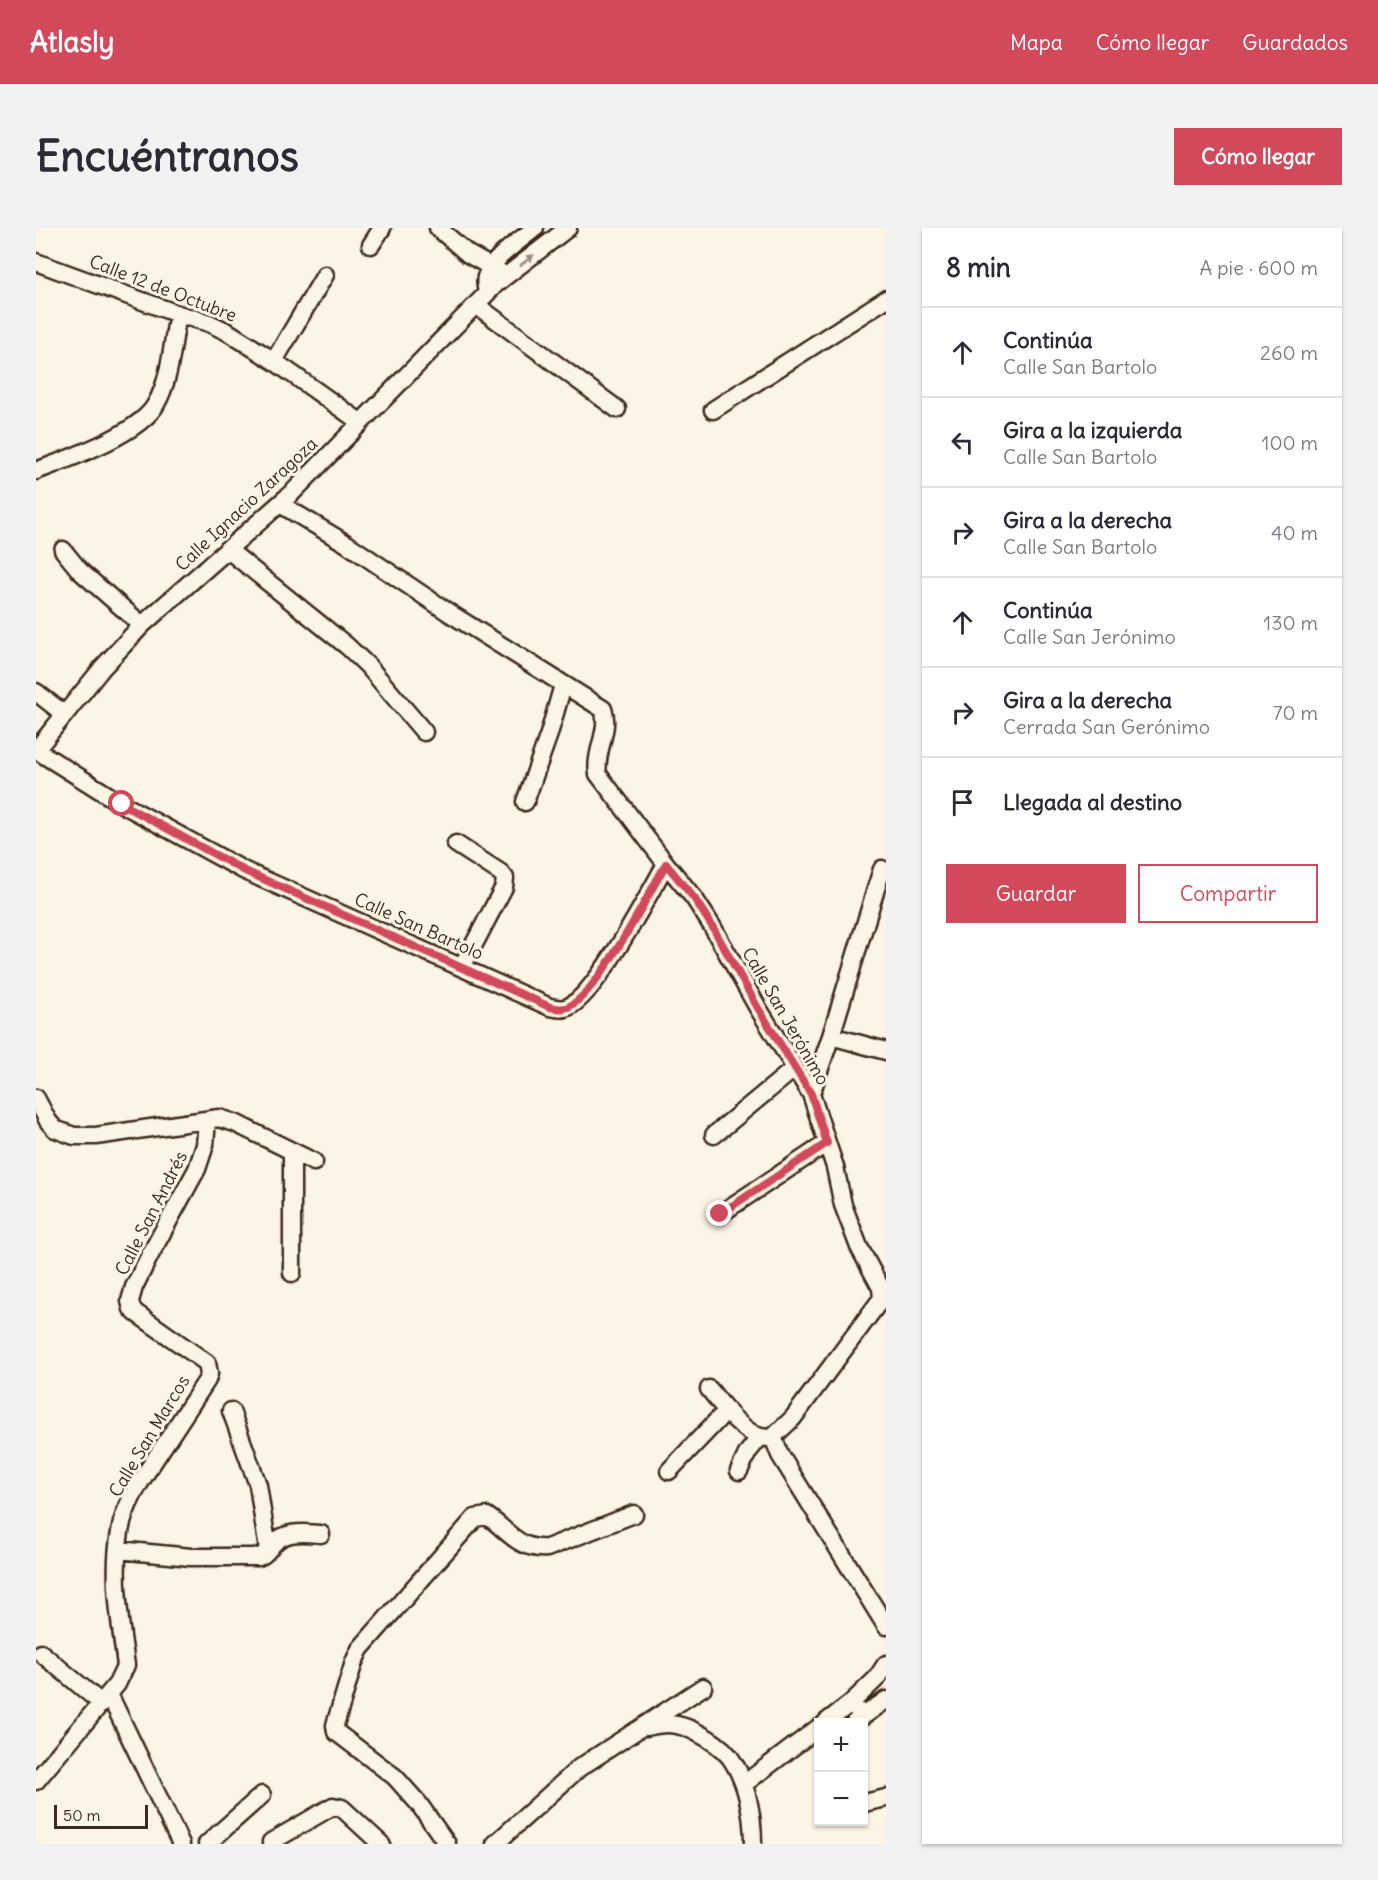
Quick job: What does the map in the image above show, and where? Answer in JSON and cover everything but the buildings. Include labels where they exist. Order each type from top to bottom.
[{"type":"street","points":[[371,245],[382,228]]},
{"type":"street","points":[[438,228],[454,244],[507,275]]},
{"type":"street","points":[[485,264],[503,254],[535,228]]},
{"type":"street","name":"Calle Ignacio Zaragoza","points":[[36,750],[103,667],[142,625],[280,504],[487,293],[568,228]]},
{"type":"street","name":"Calle 12 de Octubre","points":[[36,262],[178,314],[209,323],[228,332],[274,361],[360,422]]},
{"type":"street","points":[[485,264],[487,293]]},
{"type":"street","points":[[274,361],[325,275]]},
{"type":"street","points":[[712,410],[886,298]]},
{"type":"street","points":[[476,305],[617,409]]},
{"type":"street","points":[[36,471],[83,453],[135,426],[147,417],[156,406],[164,386],[178,314]]},
{"type":"street","points":[[280,504],[347,544],[451,614],[603,709],[605,722],[597,758],[598,774],[666,864]]},
{"type":"street","points":[[227,549],[347,646],[368,666],[424,732]]},
{"type":"street","points":[[63,550],[80,571],[142,625]]},
{"type":"street","points":[[525,802],[549,734],[563,685]]},
{"type":"street","points":[[36,692],[64,714]]},
{"type":"street","name":"Calle San Bartolo","points":[[36,750],[130,809],[245,871],[550,1007],[562,1009],[569,1007],[588,990],[603,970],[666,864]]},
{"type":"street","points":[[456,844],[501,873],[505,878],[504,887],[462,967]]},
{"type":"street","name":"Calle San Jerónimo","points":[[666,864],[694,898],[712,926],[758,1008],[811,1094],[840,1185],[843,1205],[859,1247],[881,1288],[882,1298],[793,1418],[766,1437]]},
{"type":"street","points":[[811,1094],[882,869]]},
{"type":"street","points":[[831,1036],[886,1051]]},
{"type":"street","points":[[714,1135],[795,1068]]},
{"type":"street","name":"Calle San Andrés","points":[[36,1098],[55,1129],[74,1136],[96,1136],[207,1120],[205,1145],[197,1169],[150,1255],[134,1287],[130,1301],[136,1313],[201,1358],[208,1367]]},
{"type":"street","points":[[207,1120],[219,1118],[228,1120],[314,1162]]},
{"type":"street","points":[[720,1214],[827,1143]]},
{"type":"street","points":[[292,1152],[292,1273]]},
{"type":"street","name":"Calle San Marcos","points":[[36,1781],[117,1684],[126,1665],[118,1605],[120,1531],[132,1497],[207,1380],[208,1367]]},
{"type":"street","points":[[709,1389],[727,1410],[753,1434],[766,1437],[780,1455],[886,1626]]},
{"type":"street","points":[[669,1472],[727,1410]]},
{"type":"street","points":[[231,1412],[258,1485],[268,1550]]},
{"type":"street","points":[[739,1471],[748,1452],[766,1437]]},
{"type":"street","points":[[447,1844],[419,1804],[395,1778],[336,1732],[335,1725],[360,1649],[474,1518],[487,1516],[520,1543],[537,1549],[548,1548],[634,1514]]},
{"type":"street","points":[[118,1550],[192,1557],[259,1557],[266,1554],[281,1537],[291,1534],[321,1534]]},
{"type":"street","points":[[41,1653],[105,1699],[181,1844]]},
{"type":"street","points":[[856,1714],[886,1664]]},
{"type":"street","points":[[495,1844],[579,1768],[703,1687]]},
{"type":"street","points":[[841,1718],[856,1714],[886,1700]]},
{"type":"street","points":[[635,1731],[664,1723],[687,1727],[712,1740],[729,1756],[744,1784],[751,1815],[753,1844]]},
{"type":"street","points":[[744,1784],[814,1732]]},
{"type":"street","points":[[207,1844],[262,1795]]},
{"type":"street","points":[[868,1802],[886,1798]]},
{"type":"street","points":[[271,1842],[333,1806],[342,1808],[381,1844]]},
{"type":"route","points":[[122,804],[245,871],[550,1007],[562,1009],[575,1003],[588,990],[619,945],[666,864],[694,898],[712,926],[758,1008],[811,1094],[827,1143],[720,1214]]}]
